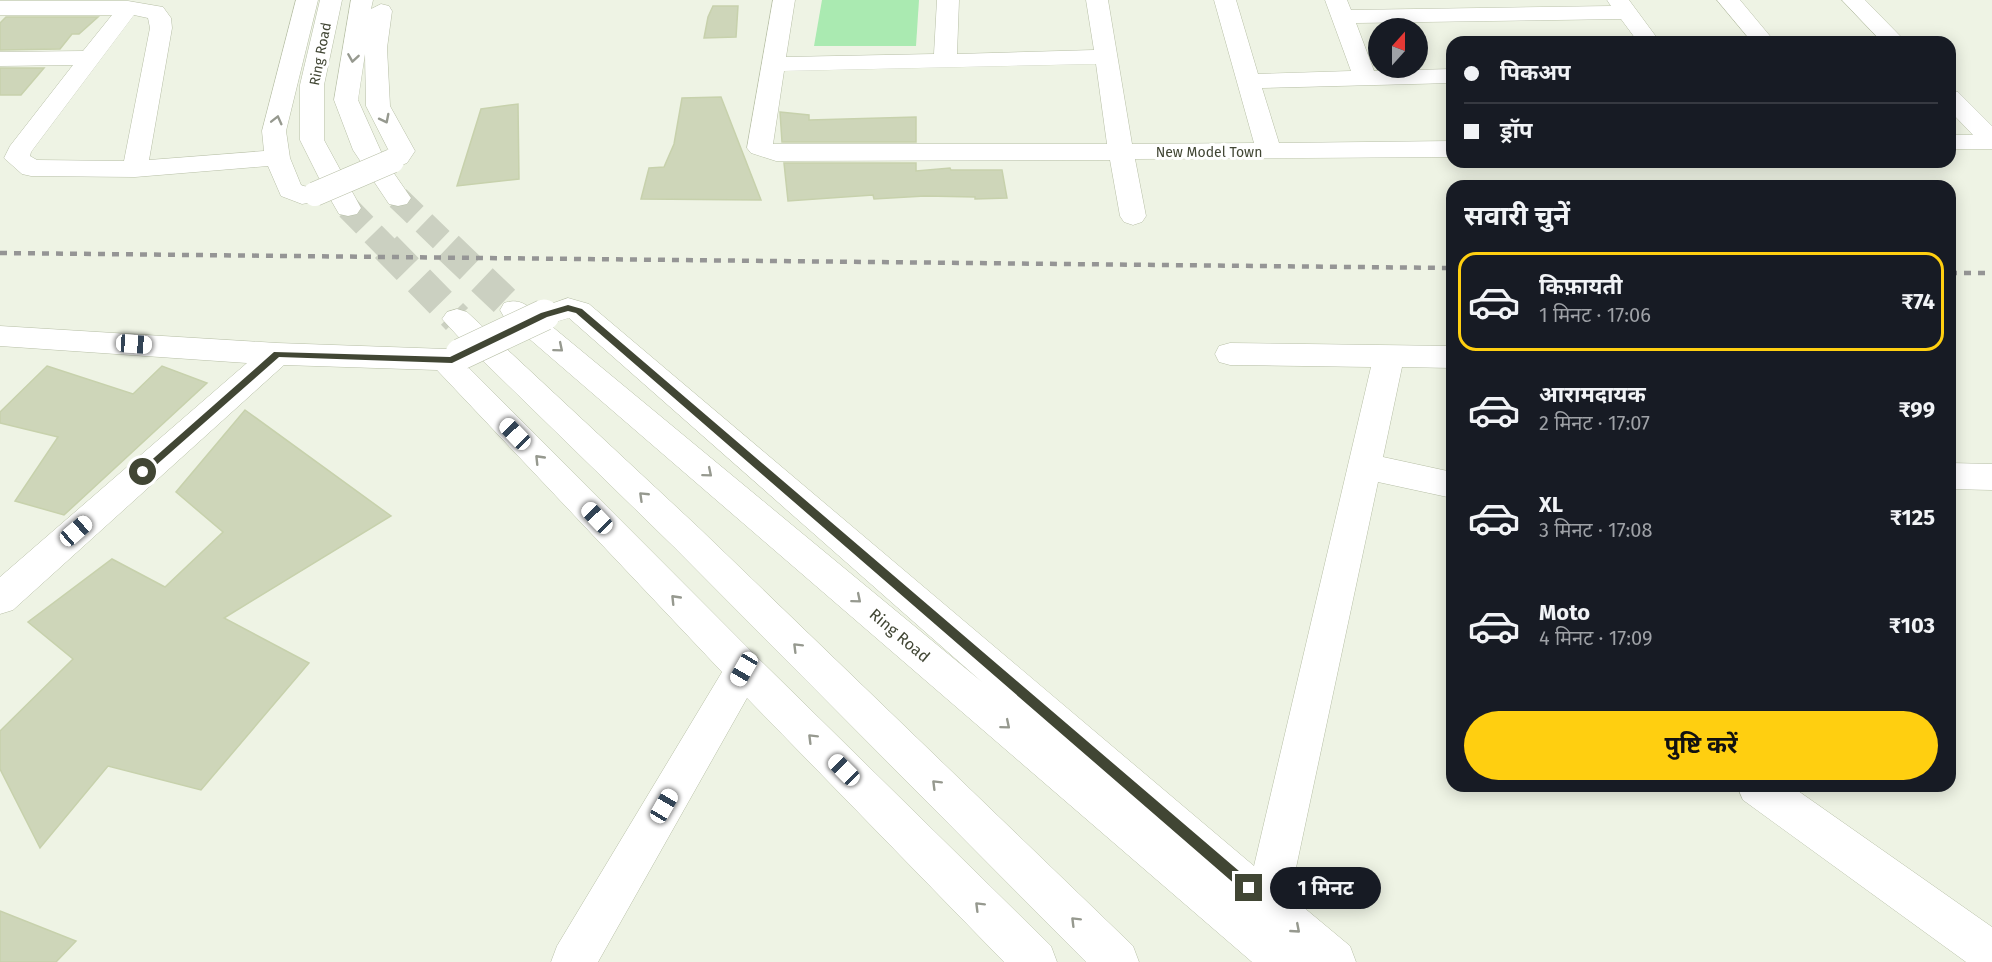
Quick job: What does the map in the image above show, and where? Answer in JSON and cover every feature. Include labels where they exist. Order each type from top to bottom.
[{"type":"street","points":[[307,0],[274,131],[277,158],[290,190],[302,196],[315,194],[392,162],[402,151],[378,106],[376,48],[382,0]]},
{"type":"street","name":"Ring Road","points":[[331,0],[312,85],[312,140],[348,208]]},
{"type":"street","name":"Ring Road","points":[[362,0],[346,100],[366,150],[398,198]]},
{"type":"street","points":[[784,0],[774,64],[1105,57]]},
{"type":"street","points":[[945,61],[948,0]]},
{"type":"street","points":[[1097,0],[1133,216]]},
{"type":"street","points":[[1225,0],[1269,152]]},
{"type":"street","points":[[1728,0],[1759,36]]},
{"type":"street","points":[[1853,0],[1889,36]]},
{"type":"street","points":[[0,8],[74,4],[155,12],[160,18],[161,28],[135,170]]},
{"type":"street","points":[[1365,77],[1339,8],[1623,6],[1645,36]]},
{"type":"street","points":[[128,8],[19,151],[17,158],[32,168],[135,170],[277,158]]},
{"type":"street","points":[[5,64],[90,58]]},
{"type":"street","name":"New Model Town","points":[[774,64],[759,144],[760,148],[769,152],[1269,152],[1446,149]]},
{"type":"street","points":[[1249,81],[1446,76]]},
{"type":"street","points":[[1956,104],[1992,141]]},
{"type":"street","points":[[1956,142],[1992,141]]},
{"type":"street","points":[[5,339],[277,354],[456,344],[529,312],[568,308],[579,311],[1334,962]]},
{"type":"street","name":"Ring Road","points":[[529,312],[1286,962]]},
{"type":"street","points":[[456,344],[450,367],[744,669],[1016,954]]},
{"type":"street","points":[[456,344],[686,537],[1117,962]]},
{"type":"street","points":[[0,598],[277,354]]},
{"type":"street","points":[[1230,354],[1446,357]]},
{"type":"street","points":[[1267,903],[1389,356]]},
{"type":"street","points":[[1365,466],[1446,484]]},
{"type":"street","points":[[1956,476],[1992,477]]},
{"type":"street","points":[[573,962],[744,669]]},
{"type":"street","points":[[1765,792],[1992,954]]},
{"type":"green space","points":[[822,0],[919,0],[916,46],[814,46]]},
{"type":"building","points":[[713,6],[738,6],[736,37],[704,38],[708,17]]},
{"type":"building","points":[[6,17],[98,17],[79,34],[72,34],[60,49],[0,50],[0,23]]},
{"type":"building","points":[[0,68],[44,68],[21,95],[0,95]]},
{"type":"building","points":[[721,97],[761,200],[641,199],[649,168],[664,167],[674,144],[682,98]]},
{"type":"building","points":[[518,104],[519,179],[457,186],[481,109]]},
{"type":"building","points":[[780,112],[809,115],[809,120],[916,117],[916,142],[782,142]]},
{"type":"building","points":[[784,163],[916,163],[916,171],[950,168],[951,170],[1002,170],[1007,198],[925,196],[874,199],[873,195],[788,201]]},
{"type":"building","points":[[47,366],[133,394],[162,366],[207,383],[64,515],[15,501],[58,437],[0,423],[0,412]]},
{"type":"building","points":[[245,410],[391,516],[224,618],[309,663],[201,790],[108,766],[40,848],[0,769],[0,731],[73,659],[28,622],[112,559],[165,587],[223,532],[176,492]]},
{"type":"building","points":[[0,911],[76,941],[56,962],[0,962]]},
{"type":"tunnel","points":[[398,198],[450,248]]},
{"type":"tunnel","points":[[348,208],[387,248]]},
{"type":"tunnel","points":[[386,247],[457,319]]},
{"type":"tunnel","points":[[448,247],[514,310]]},
{"type":"railway","points":[[0,253],[1446,268]]},
{"type":"railway","points":[[1956,273],[1992,273]]},
{"type":"route","points":[[143,472],[277,354],[452,360],[460,354],[544,315],[568,308],[579,311],[1249,888]]}]
